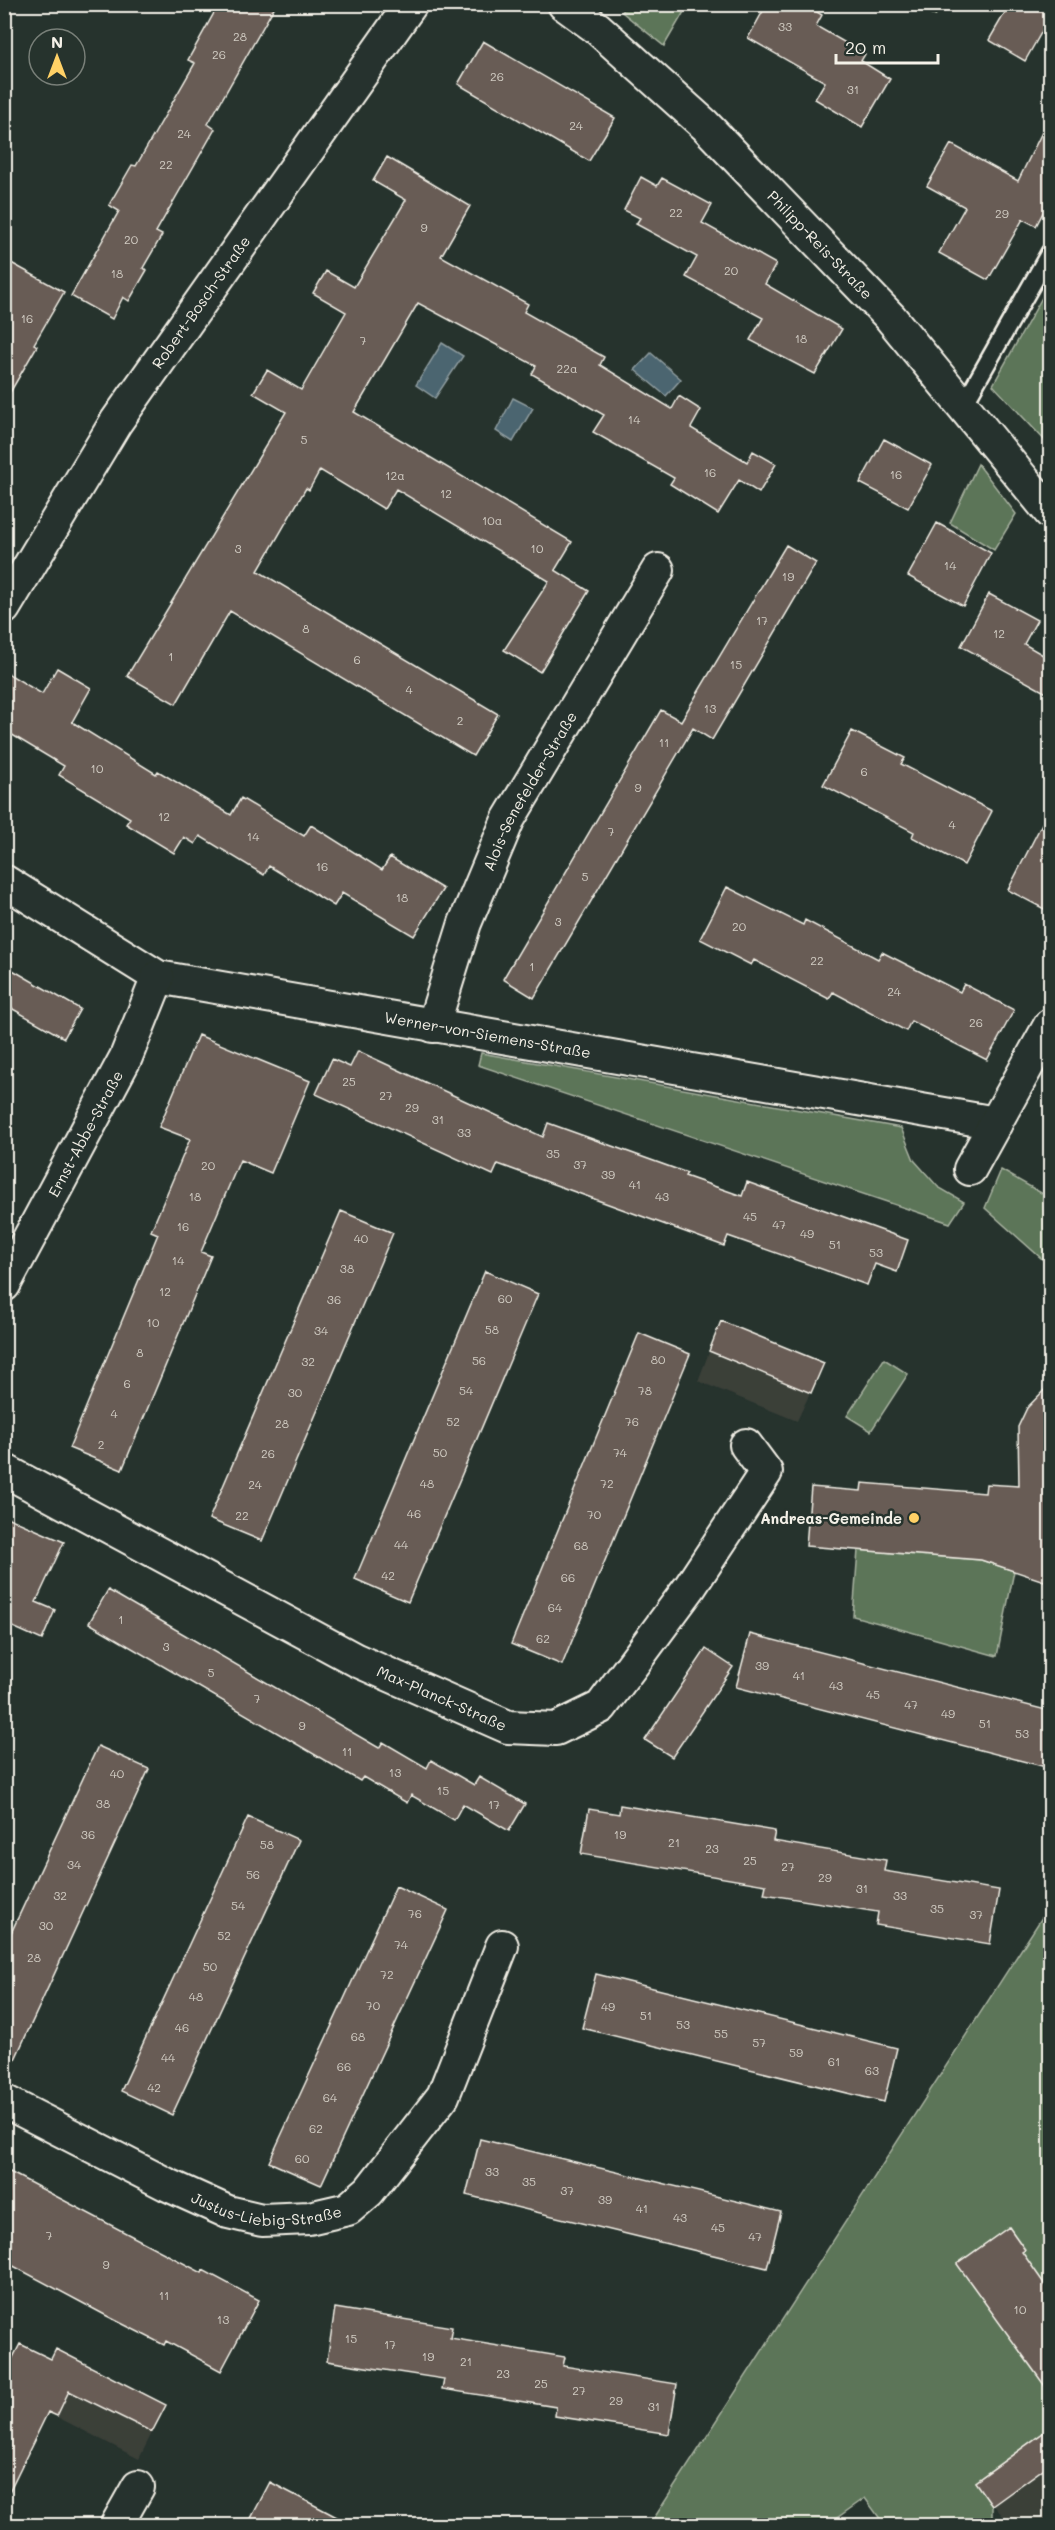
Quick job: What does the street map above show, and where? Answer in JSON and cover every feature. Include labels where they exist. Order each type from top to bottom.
[{"type":"street","name":"Robert-Bosch-Straße","points":[[4,608],[116,422],[411,4]]},
{"type":"street","name":"Philipp-Reis-Straße","points":[[564,4],[597,28],[705,126],[890,317],[964,404],[1050,512]]},
{"type":"street","name":"Alois-Senefelder-Straße","points":[[433,1026],[465,923],[508,820],[658,570]]},
{"type":"street","name":"Werner-von-Siemens-Straße","points":[[4,881],[158,977],[996,1123]]},
{"type":"street","name":"Ernst-Abbe-Straße","points":[[4,1286],[126,1057],[158,977]]},
{"type":"street","points":[[970,1169],[1050,1025]]},
{"type":"street","name":"Max-Planck-Straße","points":[[4,1470],[356,1659],[508,1726],[556,1729],[601,1707],[697,1577],[766,1472],[746,1445]]},
{"type":"street","name":"Justus-Liebig-Straße","points":[[4,2101],[166,2184],[228,2212],[262,2220],[309,2218],[348,2210],[369,2191],[443,2096],[502,1946]]},
{"type":"street","points":[[116,2526],[138,2487]]},
{"type":"lane","points":[[964,404],[1050,252]]},
{"type":"shaded area","points":[[721,1321],[824,1363],[797,1421],[698,1381]]},
{"type":"shaded area","points":[[56,2349],[166,2405],[139,2459],[30,2403]]},
{"type":"shaded area","points":[[1050,2428],[1050,2525],[1010,2525],[975,2482]]},
{"type":"green space","points":[[627,5],[688,5],[664,46],[622,12]]},
{"type":"green space","points":[[915,5],[942,5],[935,16]]},
{"type":"green space","points":[[1044,294],[1050,297],[1050,446],[993,385]]},
{"type":"green space","points":[[978,464],[1016,514],[994,550],[950,523]]},
{"type":"green space","points":[[481,1053],[901,1128],[914,1160],[938,1187],[964,1202],[950,1223],[478,1065]]},
{"type":"green space","points":[[1001,1170],[1050,1198],[1050,1266],[985,1208]]},
{"type":"green space","points":[[884,1359],[908,1374],[871,1431],[847,1416]]},
{"type":"green space","points":[[858,1550],[981,1560],[1014,1571],[997,1656],[853,1616]]},
{"type":"green space","points":[[1050,1905],[1050,2292],[1022,2252],[1025,2249],[1009,2227],[957,2264],[1050,2393],[1050,2428],[975,2482],[992,2506],[992,2525],[881,2525],[879,2523],[881,2520],[865,2498],[827,2525],[649,2526]]},
{"type":"water","points":[[442,343],[463,356],[435,398],[416,385]]},
{"type":"water","points":[[651,353],[681,379],[666,396],[635,370]]},
{"type":"water","points":[[513,398],[533,408],[513,442],[496,431]]},
{"type":"building","points":[[219,4],[276,4],[208,124],[215,129],[156,232],[162,235],[143,268],[147,270],[129,301],[123,297],[112,319],[71,296],[119,211],[109,205],[132,165],[136,166],[195,63],[188,60]]},
{"type":"building","points":[[767,4],[804,4],[822,15],[816,26],[865,54],[861,61],[890,79],[862,127],[815,99],[825,82],[748,38]]},
{"type":"building","points":[[1010,4],[1050,4],[1050,17],[1025,61],[989,40]]},
{"type":"building","points":[[483,41],[615,118],[589,161],[458,84]]},
{"type":"building","points":[[1050,116],[1050,199],[1036,226],[1023,219],[988,280],[939,253],[965,207],[927,186],[951,144],[1018,181]]},
{"type":"building","points":[[387,157],[470,206],[441,256],[528,304],[524,312],[604,357],[600,365],[672,409],[679,396],[701,410],[691,428],[747,462],[753,451],[776,464],[759,493],[739,480],[718,514],[670,484],[674,478],[593,432],[604,415],[532,374],[536,366],[418,303],[354,412],[572,542],[555,570],[589,591],[540,672],[504,650],[549,581],[396,489],[384,509],[320,470],[309,490],[306,488],[258,571],[498,714],[473,756],[230,611],[176,704],[127,676],[286,412],[253,393],[267,370],[301,390],[346,312],[313,293],[326,271],[354,287],[406,200],[373,181]]},
{"type":"building","points":[[641,177],[657,186],[662,178],[712,205],[702,223],[776,264],[765,284],[842,329],[815,374],[750,340],[763,318],[686,277],[697,257],[636,224],[640,218],[624,210]]},
{"type":"building","points":[[4,259],[64,292],[34,344],[37,346],[4,403]]},
{"type":"building","points":[[884,439],[932,465],[908,508],[860,483]]},
{"type":"building","points":[[937,523],[991,553],[963,606],[908,576]]},
{"type":"building","points":[[786,545],[816,563],[712,740],[693,728],[534,998],[503,979],[661,710],[681,721]]},
{"type":"building","points":[[989,594],[1037,620],[1024,644],[1050,659],[1050,695],[961,646]]},
{"type":"building","points":[[57,668],[91,688],[72,722],[156,774],[158,771],[231,815],[241,798],[304,836],[311,825],[382,870],[390,857],[443,889],[414,936],[342,893],[334,906],[269,866],[264,875],[200,836],[195,844],[184,837],[174,853],[126,824],[130,818],[59,775],[64,766],[4,730],[4,671],[42,694]]},
{"type":"building","points":[[852,731],[905,758],[901,764],[992,811],[964,865],[912,837],[914,832],[823,785]]},
{"type":"building","points":[[1050,808],[1050,912],[1008,890]]},
{"type":"building","points":[[727,887],[803,925],[805,920],[878,959],[882,952],[960,992],[964,984],[1014,1010],[987,1060],[911,1021],[906,1031],[833,992],[829,999],[754,960],[751,965],[700,939]]},
{"type":"building","points":[[4,965],[80,1009],[64,1038],[4,1004]]},
{"type":"building","points":[[198,1035],[310,1081],[271,1173],[240,1160],[201,1252],[211,1256],[122,1470],[69,1448],[158,1234],[151,1231],[190,1139],[159,1127]]},
{"type":"building","points":[[358,1051],[543,1137],[548,1123],[687,1173],[685,1176],[742,1196],[747,1182],[908,1240],[897,1272],[875,1264],[867,1285],[728,1236],[724,1246],[498,1164],[493,1175],[316,1094],[332,1059],[350,1067]]},
{"type":"building","points":[[341,1211],[393,1233],[262,1541],[209,1519]]},
{"type":"building","points":[[485,1271],[538,1294],[408,1602],[355,1579]]},
{"type":"building","points":[[721,1321],[824,1363],[811,1393],[709,1351]]},
{"type":"building","points":[[639,1333],[690,1354],[562,1665],[511,1644]]},
{"type":"building","name":"Andreas-Gemeinde","points":[[1050,1384],[1050,1583],[981,1560],[806,1546],[811,1487],[861,1491],[862,1483],[985,1493],[986,1484],[1019,1486],[1018,1427],[1027,1408]]},
{"type":"building","points":[[4,1516],[64,1542],[36,1602],[55,1610],[42,1640],[4,1623]]},
{"type":"building","points":[[108,1590],[379,1748],[383,1742],[427,1768],[431,1760],[474,1785],[479,1777],[525,1804],[509,1831],[463,1804],[454,1820],[411,1795],[407,1803],[363,1777],[360,1781],[89,1623]]},
{"type":"building","points":[[750,1634],[1050,1711],[1050,1768],[736,1687]]},
{"type":"building","points":[[706,1649],[733,1667],[672,1757],[645,1740]]},
{"type":"building","points":[[98,1746],[149,1769],[4,2083],[4,1948]]},
{"type":"building","points":[[620,1805],[775,1831],[773,1841],[886,1860],[884,1871],[999,1890],[990,1944],[876,1925],[878,1912],[764,1894],[766,1885],[581,1854],[589,1809],[619,1814]]},
{"type":"building","points":[[248,1817],[299,1840],[172,2115],[121,2091]]},
{"type":"building","points":[[396,1886],[448,1910],[321,2185],[269,2162]]},
{"type":"building","points":[[596,1974],[897,2048],[884,2102],[582,2028]]},
{"type":"building","points":[[480,2139],[781,2212],[767,2268],[466,2195]]},
{"type":"building","points":[[4,2169],[202,2273],[203,2270],[259,2300],[221,2371],[166,2341],[164,2345],[4,2261]]},
{"type":"building","points":[[1009,2227],[1025,2250],[1022,2252],[1050,2292],[1050,2393],[957,2264]]},
{"type":"building","points":[[335,2308],[452,2327],[450,2338],[565,2357],[563,2366],[677,2384],[669,2434],[555,2416],[556,2407],[442,2389],[444,2379],[327,2361]]},
{"type":"building","points":[[20,2344],[51,2359],[56,2349],[166,2405],[152,2432],[69,2391],[57,2416],[48,2412],[4,2502],[4,2375]]},
{"type":"building","points":[[1050,2428],[1050,2464],[992,2506],[975,2482]]},
{"type":"building","points":[[270,2482],[354,2526],[247,2526]]},
{"type":"place","name":"Andreas-Gemeinde","points":[[914,1518]]}]
